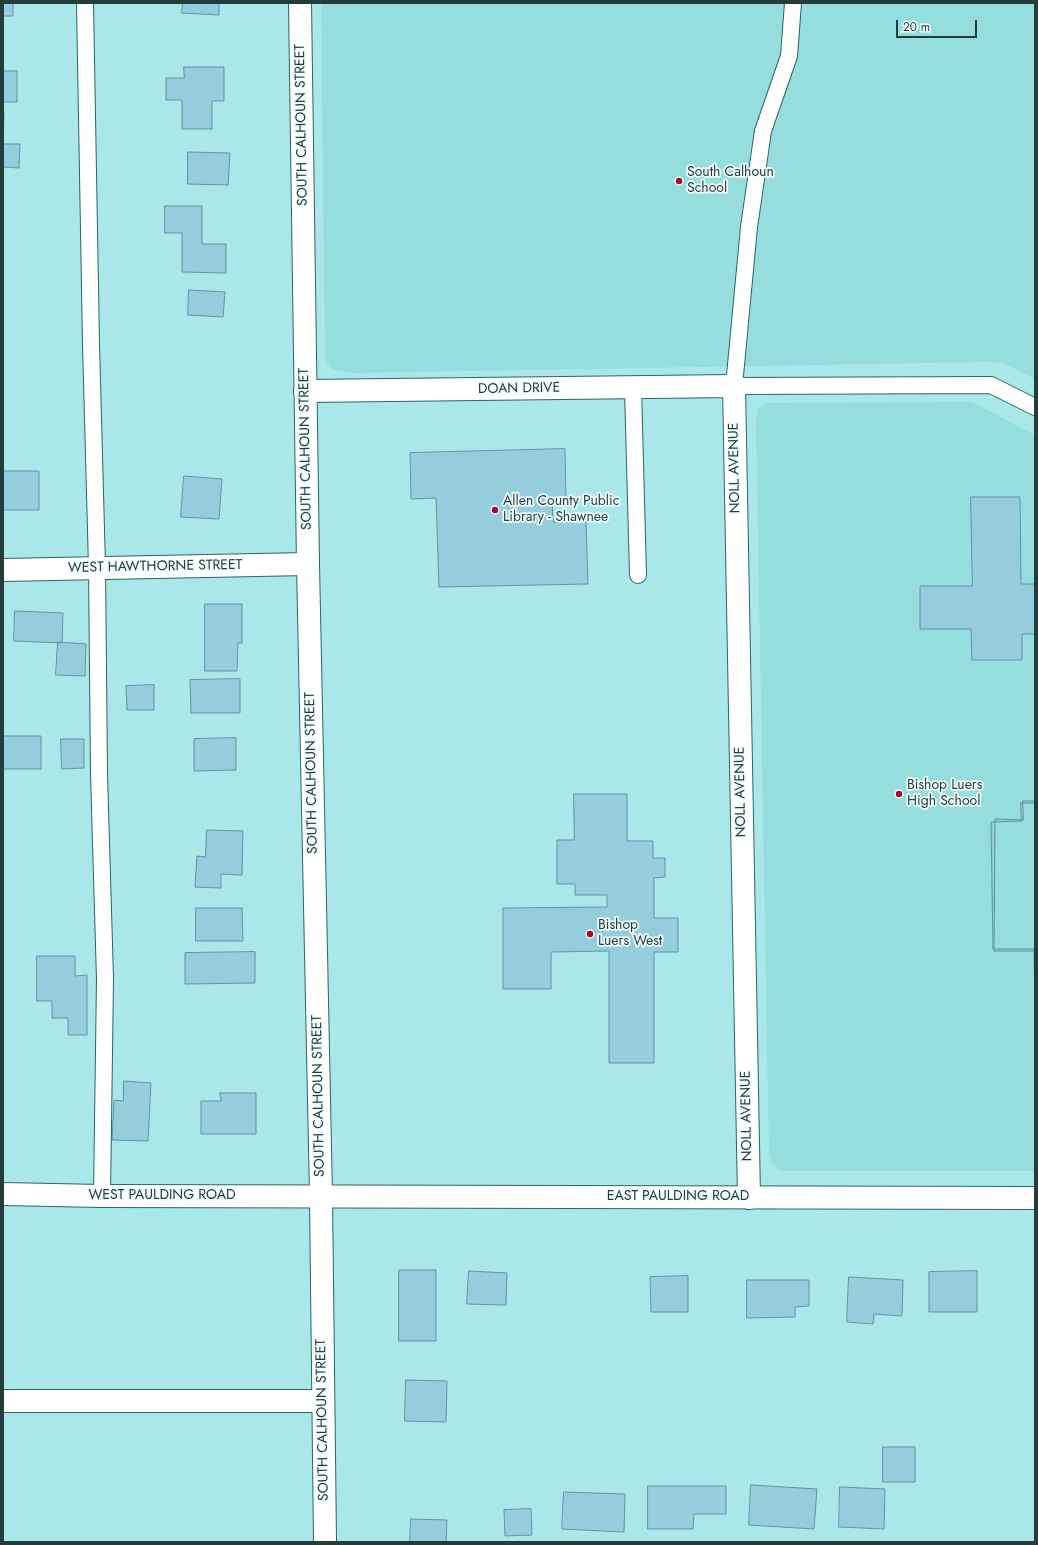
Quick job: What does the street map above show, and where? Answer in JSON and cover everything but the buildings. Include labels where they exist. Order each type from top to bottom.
[{"type":"street","name":"SOUTH CALHOUN STREET","points":[[300,3],[308,564],[321,1196],[325,1542]]},
{"type":"street","name":"DOAN DRIVE","points":[[305,391],[734,386]]},
{"type":"street","name":"NOLL AVENUE","points":[[734,386],[749,1198]]},
{"type":"street","name":"WEST HAWTHORNE STREET","points":[[3,570],[308,564]]},
{"type":"street","name":"WEST PAULDING ROAD","points":[[3,1194],[102,1196],[321,1196]]},
{"type":"street","name":"EAST PAULDING ROAD","points":[[321,1196],[749,1198],[1034,1196]]},
{"type":"street","points":[[3,1401],[323,1401]]},
{"type":"lane","points":[[85,3],[91,344],[98,567],[99,774],[105,979],[102,1196]]},
{"type":"lane","points":[[793,3],[789,56],[763,131],[749,227],[734,386],[991,385],[1035,407]]},
{"type":"lane","points":[[633,388],[638,575]]},
{"type":"shaded area","name":"South Calhoun School","points":[[321,3],[1035,3],[1035,379],[1004,363],[987,362],[354,373],[332,369],[325,360]]},
{"type":"shaded area","name":"Bishop Luers High School","points":[[972,402],[1035,435],[1035,1171],[781,1171],[772,1163],[769,1154],[756,422],[758,409],[767,403]]},
{"type":"place","name":"South Calhoun School","points":[[679,181]]},
{"type":"place","name":"Allen County Public Library - Shawnee","points":[[495,510]]},
{"type":"place","name":"Bishop Luers High School","points":[[899,794]]},
{"type":"place","name":"Bishop Luers West","points":[[590,934]]}]
